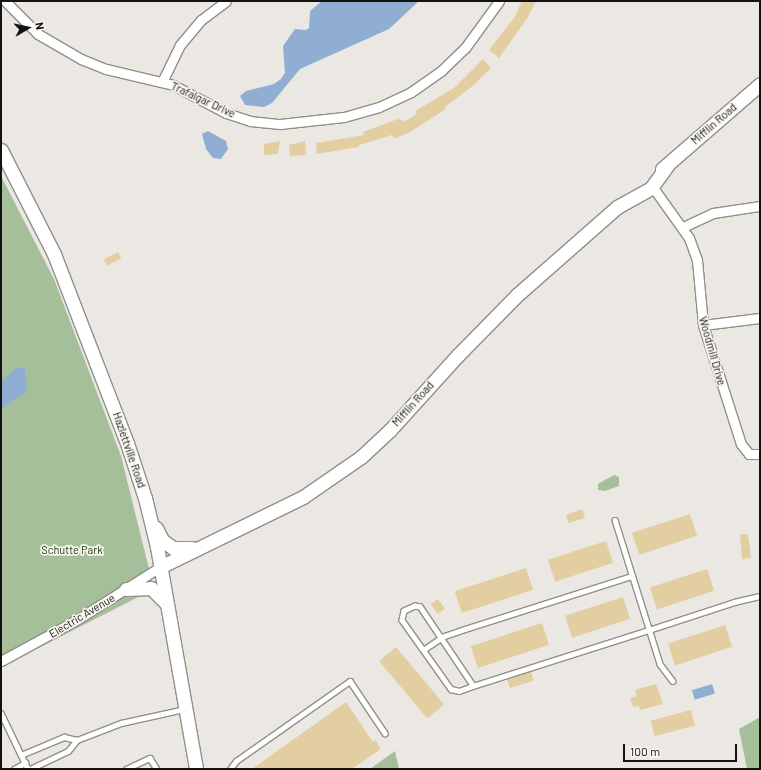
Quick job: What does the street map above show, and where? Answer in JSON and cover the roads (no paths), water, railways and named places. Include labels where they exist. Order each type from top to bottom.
[{"type":"main road","name":"Mifflin Road","points":[[160,567],[303,496],[361,456],[390,430],[473,339],[517,295],[617,207],[650,187],[668,165],[760,84]]},
{"type":"main road","name":"Hazlettville Road","points":[[1,150],[64,279],[127,443],[150,518],[196,769]]},
{"type":"main road","points":[[150,518],[162,540],[173,548],[183,550],[204,545]]},
{"type":"main road","points":[[126,589],[151,588],[159,594],[166,604]]},
{"type":"street","name":"Trafalgar Drive","points":[[5,1],[38,34],[81,59],[106,69],[162,82],[182,89],[226,113],[250,120],[296,124],[344,117],[385,105],[424,84],[465,48],[499,1]]},
{"type":"street","points":[[210,1],[217,8]]},
{"type":"street","points":[[162,82],[180,45],[201,20],[226,1]]},
{"type":"street","name":"Woodmill Drive","points":[[650,187],[683,227],[697,260],[703,325],[741,444],[749,454],[760,454]]},
{"type":"street","points":[[683,227],[712,213],[760,206]]},
{"type":"street","points":[[703,325],[760,318]]},
{"type":"street","name":"Electric Avenue","points":[[1,661],[55,633],[160,567]]},
{"type":"lane","points":[[615,520],[631,576],[660,664],[673,681]]},
{"type":"lane","points":[[423,650],[442,637],[631,576]]},
{"type":"lane","points":[[473,686],[442,637],[420,607],[408,607],[404,611],[402,620],[451,689],[459,691],[734,602],[760,596]]},
{"type":"lane","points":[[231,768],[350,681],[385,733]]},
{"type":"lane","points":[[1,713],[29,769],[68,751],[76,740],[121,722],[184,709]]},
{"type":"lane","points":[[21,755],[64,737],[76,740]]},
{"type":"lane","points":[[126,769],[150,758],[157,769]]},
{"type":"lane","points":[[14,769],[25,763]]},
{"type":"water","points":[[322,1],[419,1],[389,29],[300,69],[272,103],[264,107],[245,105],[240,96],[246,91],[274,84],[281,79],[285,73],[283,46],[295,29],[306,30],[309,28],[310,11]]},
{"type":"water","points":[[208,131],[226,141],[228,149],[221,159],[213,158],[206,149],[202,134]]},
{"type":"water","points":[[16,368],[25,368],[27,391],[1,409],[1,382]]},
{"type":"water","points":[[712,684],[715,694],[695,700],[692,690]]},
{"type":"park label","name":"Schutte Park","points":[[72,550]]}]
